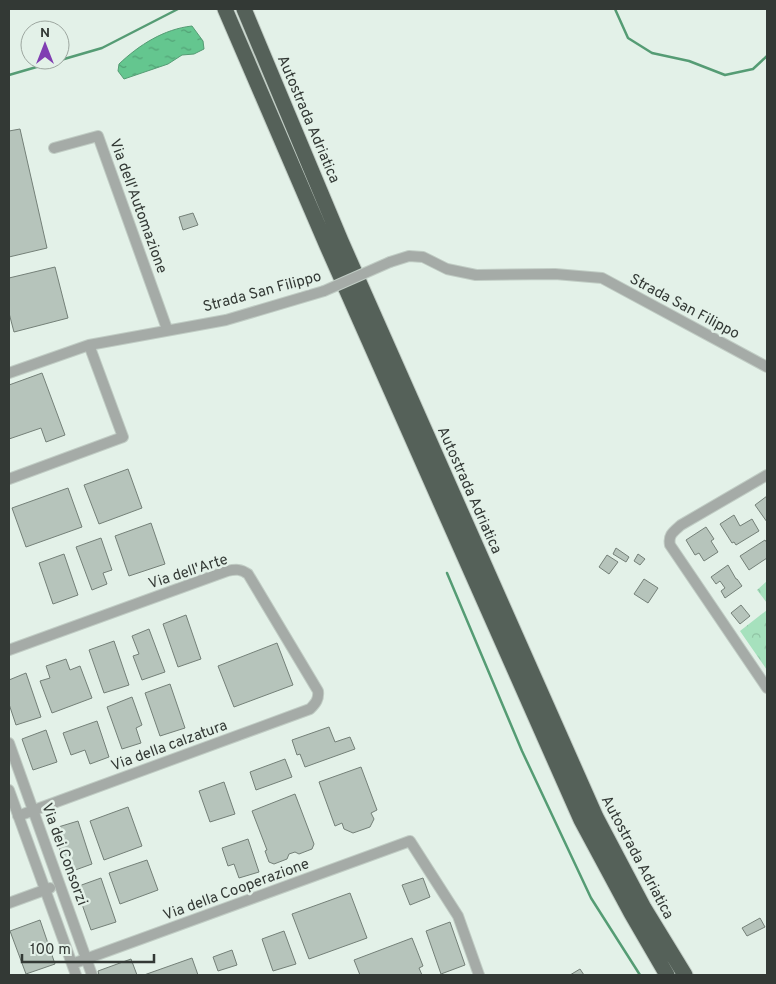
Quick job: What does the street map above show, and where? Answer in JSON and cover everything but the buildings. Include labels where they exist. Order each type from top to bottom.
[{"type":"highway","name":"Autostrada Adriatica","points":[[225,9],[327,246],[581,820],[667,975]]},
{"type":"highway","name":"Autostrada Adriatica","points":[[244,9],[345,250],[596,817],[644,908],[685,975]]},
{"type":"street","name":"Via dell'Automazione","points":[[54,148],[98,136],[167,329]]},
{"type":"street","name":"Strada San Filippo","points":[[9,373],[89,345],[167,329],[226,320],[324,291],[390,262],[409,256],[423,257],[447,269],[476,276],[555,274],[602,278],[767,367]]},
{"type":"street","points":[[9,479],[123,437],[89,345]]},
{"type":"street","points":[[767,475],[681,525],[669,538],[670,546],[767,688]]},
{"type":"street","name":"Via dell'Arte","points":[[9,650],[235,569],[248,574],[318,691]]},
{"type":"street","name":"Via della calzatura","points":[[18,816],[310,709],[317,701],[318,691]]},
{"type":"street","name":"Via dei Consorzi","points":[[9,743],[92,975]]},
{"type":"street","name":"Via dei Consorzi","points":[[9,790],[76,975]]},
{"type":"street","name":"Via della Cooperazione","points":[[72,964],[410,841],[458,916],[479,975]]},
{"type":"street","points":[[9,903],[60,885]]},
{"type":"green space","points":[[767,581],[767,603],[757,590]]},
{"type":"green space","points":[[767,610],[767,670],[740,631]]},
{"type":"water","points":[[192,26],[203,41],[204,49],[194,54],[182,55],[168,64],[124,79],[118,71],[119,64],[152,39],[162,34]]},
{"type":"waterway","points":[[9,75],[102,48],[178,9]]},
{"type":"waterway","points":[[615,9],[628,38],[652,53],[689,61],[725,75],[753,69],[767,56]]},
{"type":"waterway","points":[[447,573],[522,751],[591,898],[640,975]]}]
